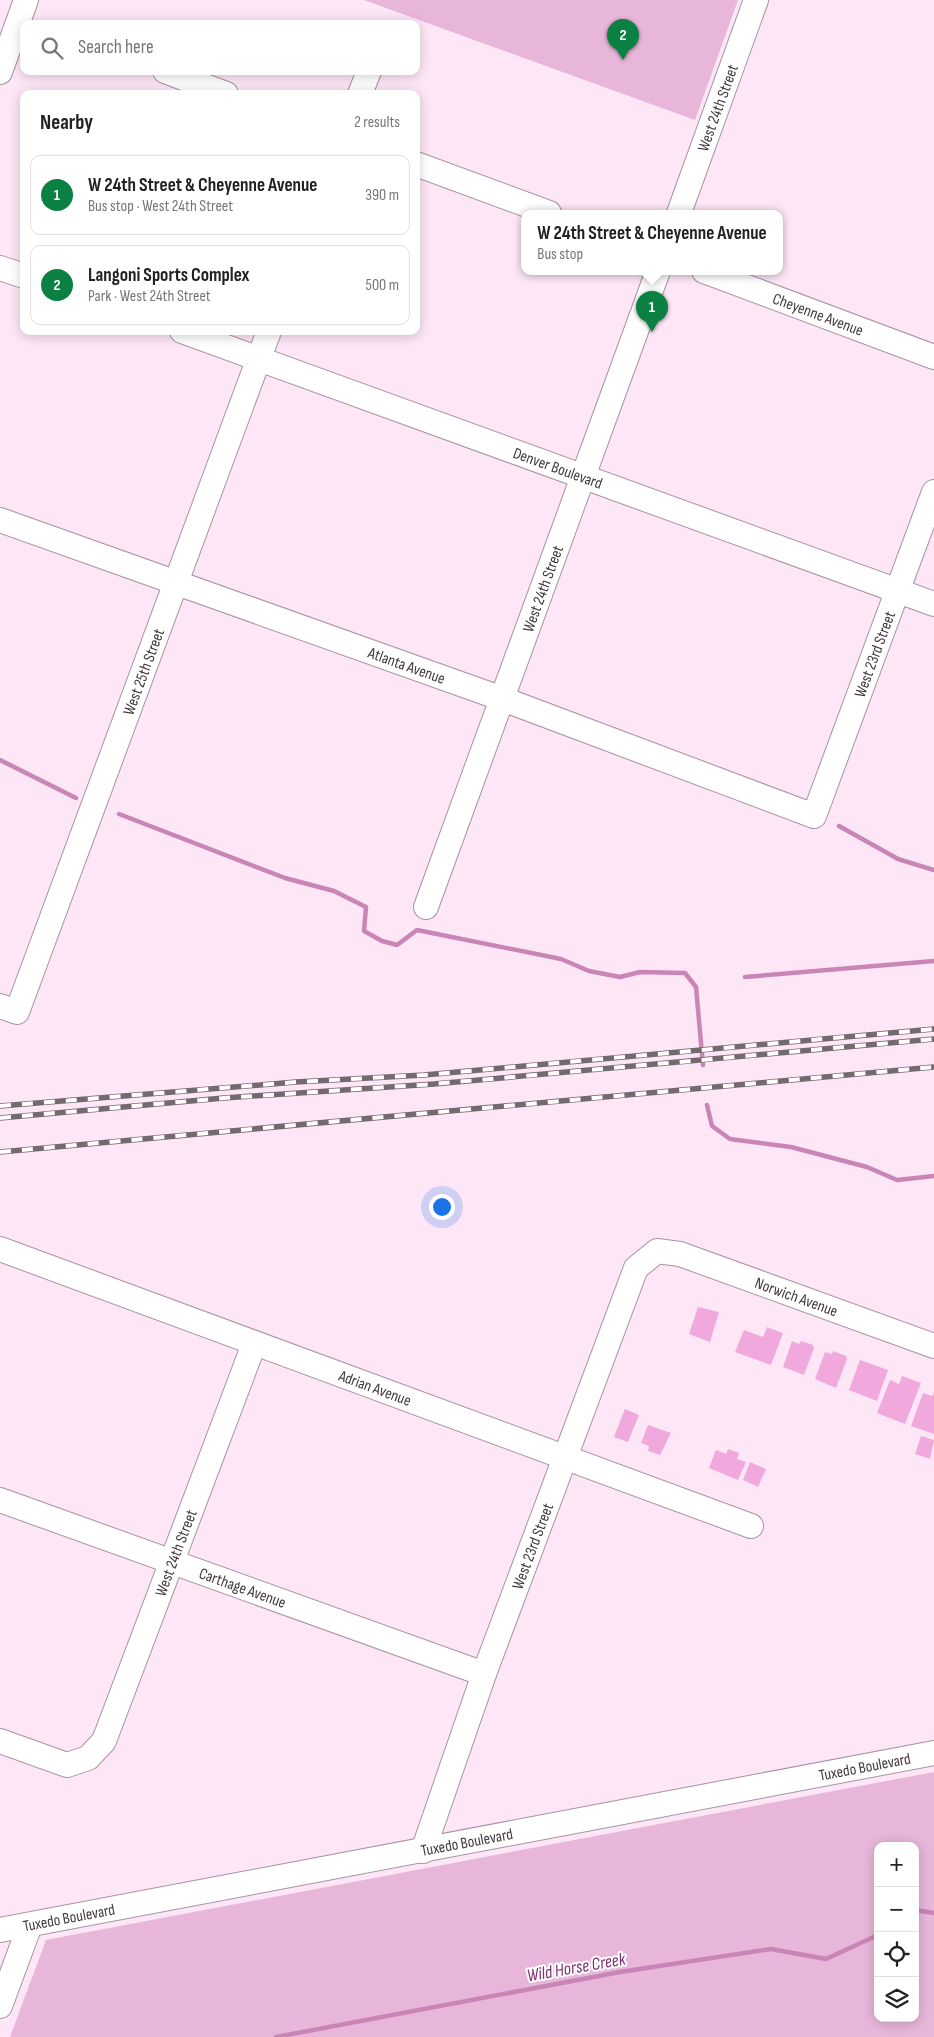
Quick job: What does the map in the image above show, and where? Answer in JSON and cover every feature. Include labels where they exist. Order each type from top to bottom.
[{"type":"street","name":"West 24th Street","points":[[680,210],[756,0]]},
{"type":"street","points":[[0,72],[20,13]]},
{"type":"street","points":[[175,75],[215,90]]},
{"type":"street","points":[[362,90],[367,75]]},
{"type":"street","points":[[420,165],[541,210]]},
{"type":"street","points":[[0,268],[20,275]]},
{"type":"street","name":"West 24th Street","points":[[426,907],[500,698],[657,275]]},
{"type":"street","name":"Cheyenne Avenue","points":[[715,275],[934,357]]},
{"type":"street","name":"Denver Boulevard","points":[[193,335],[934,604]]},
{"type":"street","name":"West 25th Street","points":[[9,1009],[176,583],[268,335]]},
{"type":"street","name":"West 23rd Street","points":[[814,816],[934,492]]},
{"type":"street","name":"Atlanta Avenue","points":[[0,520],[500,698],[814,816]]},
{"type":"street","name":"Adrian Avenue","points":[[0,1249],[751,1526]]},
{"type":"street","name":"West 23rd Street","points":[[423,1851],[484,1674],[636,1268],[657,1251]]},
{"type":"street","name":"Norwich Avenue","points":[[657,1251],[680,1254],[934,1346]]},
{"type":"street","name":"West 24th Street","points":[[0,1742],[67,1765],[88,1758],[104,1741],[254,1344]]},
{"type":"street","name":"Carthage Avenue","points":[[0,1500],[484,1674]]},
{"type":"street","name":"Tuxedo Boulevard","points":[[0,1930],[423,1851],[934,1752]]},
{"type":"street","points":[[0,2006],[30,1925]]},
{"type":"shaded area","points":[[364,0],[738,0],[695,120]]},
{"type":"shaded area","points":[[934,1772],[934,2037],[10,2037],[46,1940]]},
{"type":"building","points":[[698,1307],[719,1312],[710,1342],[689,1334]]},
{"type":"building","points":[[767,1327],[783,1333],[771,1365],[735,1352],[744,1330],[763,1337]]},
{"type":"building","points":[[792,1341],[799,1344],[801,1341],[813,1345],[814,1348],[804,1375],[783,1367]]},
{"type":"building","points":[[833,1351],[846,1356],[847,1359],[836,1388],[815,1379],[825,1352],[832,1354]]},
{"type":"building","points":[[860,1360],[888,1370],[877,1401],[849,1390]]},
{"type":"building","points":[[902,1376],[921,1383],[905,1424],[877,1413],[890,1380],[899,1384]]},
{"type":"building","points":[[934,1392],[934,1434],[911,1426],[923,1393],[932,1396]]},
{"type":"building","points":[[625,1409],[639,1415],[628,1442],[614,1437]]},
{"type":"building","points":[[648,1425],[671,1433],[660,1455],[648,1451],[649,1446],[641,1443]]},
{"type":"building","points":[[921,1436],[934,1440],[930,1459],[915,1454]]},
{"type":"building","points":[[728,1449],[739,1453],[737,1459],[746,1462],[738,1480],[709,1468],[716,1450],[726,1454]]},
{"type":"building","points":[[750,1462],[766,1469],[758,1487],[743,1480]]},
{"type":"waterway","points":[[0,760],[76,798]]},
{"type":"waterway","points":[[119,814],[285,878],[334,891],[366,907],[364,931],[382,941],[397,945],[417,930],[561,959],[589,971],[620,977],[640,972],[685,973],[696,987],[703,1065]]},
{"type":"waterway","points":[[839,826],[898,859],[934,870]]},
{"type":"waterway","points":[[745,977],[934,961]]},
{"type":"waterway","points":[[707,1105],[712,1126],[730,1139],[791,1147],[867,1167],[897,1180],[934,1176]]},
{"type":"waterway","name":"Wild Horse Creek","points":[[919,1911],[934,1913]]},
{"type":"waterway","name":"Wild Horse Creek","points":[[276,2037],[620,1972],[771,1949],[826,1959],[874,1937]]},
{"type":"railway","points":[[0,1106],[296,1082],[424,1075],[934,1029]]},
{"type":"railway","points":[[0,1118],[224,1098],[434,1084],[934,1039]]},
{"type":"railway","points":[[0,1152],[934,1067]]},
{"type":"place","name":"Langoni Sports Complex","points":[[623,60]]},
{"type":"place","name":"W 24th Street & Cheyenne Avenue","points":[[652,332]]}]
